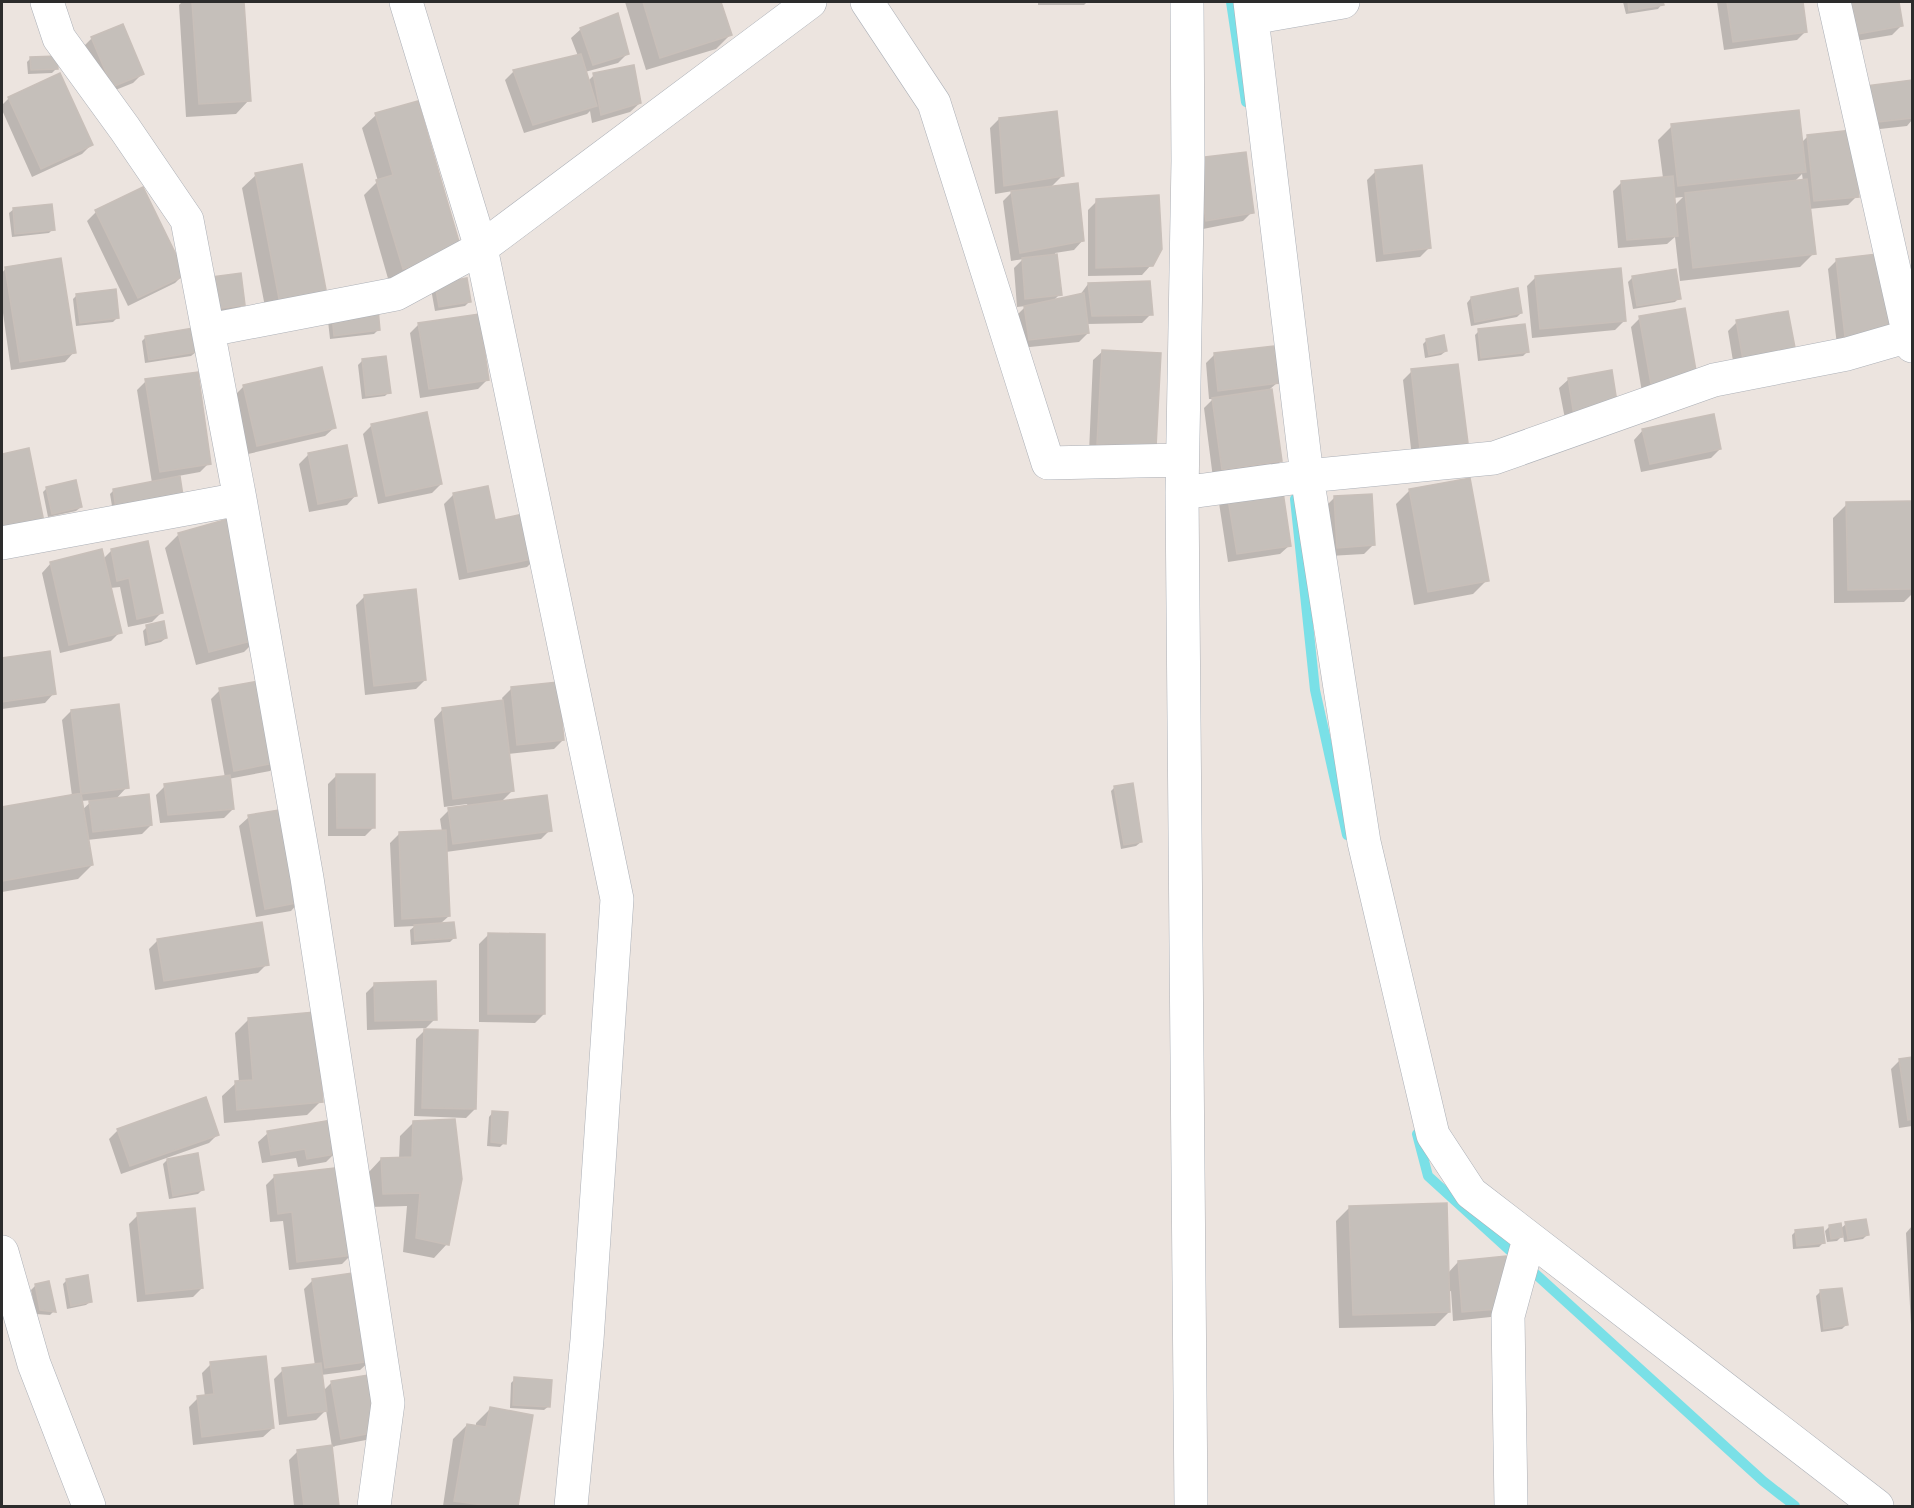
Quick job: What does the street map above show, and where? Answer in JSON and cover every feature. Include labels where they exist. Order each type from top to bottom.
[{"type":"street","points":[[46,2],[59,38],[187,220],[308,878],[388,1403],[374,1506]]},
{"type":"street","points":[[406,2],[481,248],[617,899],[587,1340],[571,1506]]},
{"type":"street","points":[[209,330],[396,294],[481,248],[810,2]]},
{"type":"street","points":[[867,2],[934,103],[1048,463],[1182,460]]},
{"type":"street","points":[[1187,2],[1188,161],[1182,493],[1191,1506]]},
{"type":"street","points":[[1343,2],[1251,10],[1307,476],[1364,843],[1433,1135],[1471,1193],[1877,1506]]},
{"type":"street","points":[[1182,493],[1307,476],[1494,458],[1713,381],[1911,341],[1834,2]]},
{"type":"street","points":[[2,543],[240,499]]},
{"type":"street","points":[[1511,1506],[1508,1316],[1529,1239]]},
{"type":"street","points":[[2,1252],[34,1364],[89,1506]]},
{"type":"building","points":[[192,2],[244,2],[251,101],[199,104]]},
{"type":"building","points":[[643,2],[721,2],[732,35],[660,58]]},
{"type":"building","points":[[1628,2],[1663,2],[1664,5],[1629,11]]},
{"type":"building","points":[[1727,2],[1803,2],[1807,32],[1733,42]]},
{"type":"building","points":[[1847,2],[1899,2],[1903,26],[1853,35]]},
{"type":"building","points":[[618,13],[629,54],[593,65],[580,28]]},
{"type":"building","points":[[123,24],[144,74],[112,87],[91,37]]},
{"type":"building","points":[[581,54],[597,106],[533,125],[513,70]]},
{"type":"building","points":[[57,56],[58,69],[31,70],[30,57]]},
{"type":"building","points":[[634,65],[641,103],[601,115],[593,73]]},
{"type":"building","points":[[60,73],[93,145],[41,169],[8,97]]},
{"type":"building","points":[[1912,80],[1912,118],[1870,123],[1866,86]]},
{"type":"building","points":[[418,101],[462,252],[403,269],[376,180],[393,175],[375,113]]},
{"type":"building","points":[[1799,110],[1806,172],[1678,186],[1671,124]]},
{"type":"building","points":[[1057,111],[1064,176],[1004,186],[999,118]]},
{"type":"building","points":[[1852,130],[1859,197],[1814,201],[1807,135]]},
{"type":"building","points":[[1246,152],[1254,213],[1206,221],[1197,158]]},
{"type":"building","points":[[302,164],[327,295],[280,304],[255,173]]},
{"type":"building","points":[[1422,165],[1431,248],[1384,254],[1375,170]]},
{"type":"building","points":[[1673,176],[1678,236],[1627,240],[1621,181]]},
{"type":"building","points":[[1807,179],[1816,254],[1693,268],[1685,193]]},
{"type":"building","points":[[1078,183],[1084,241],[1020,253],[1011,191]]},
{"type":"building","points":[[143,187],[186,275],[138,298],[95,210]]},
{"type":"building","points":[[1159,195],[1162,249],[1153,266],[1096,268],[1096,199]]},
{"type":"building","points":[[52,204],[55,230],[15,234],[13,208]]},
{"type":"building","points":[[1885,253],[1895,349],[1847,354],[1836,259]]},
{"type":"building","points":[[1057,254],[1062,295],[1025,299],[1022,258]]},
{"type":"building","points":[[61,258],[76,353],[20,362],[5,267]]},
{"type":"building","points":[[1621,268],[1626,321],[1540,329],[1535,276]]},
{"type":"building","points":[[1676,269],[1681,299],[1637,306],[1632,276]]},
{"type":"building","points":[[241,273],[245,305],[215,309],[212,277]]},
{"type":"building","points":[[467,278],[471,302],[439,307],[435,284]]},
{"type":"building","points":[[1150,281],[1153,315],[1092,316],[1088,283]]},
{"type":"building","points":[[1518,288],[1522,313],[1475,322],[1471,297]]},
{"type":"building","points":[[116,289],[119,318],[80,323],[76,294]]},
{"type":"building","points":[[1084,293],[1089,333],[1029,340],[1024,306]]},
{"type":"building","points":[[1685,308],[1698,382],[1652,390],[1639,316]]},
{"type":"building","points":[[378,309],[380,330],[334,336],[332,315]]},
{"type":"building","points":[[1788,311],[1800,374],[1747,383],[1736,320]]},
{"type":"building","points":[[479,314],[489,380],[429,389],[418,323]]},
{"type":"building","points":[[1525,324],[1529,352],[1481,358],[1478,329]]},
{"type":"building","points":[[193,328],[197,352],[149,360],[145,336]]},
{"type":"building","points":[[1444,335],[1447,351],[1429,355],[1426,339]]},
{"type":"building","points":[[1274,346],[1279,383],[1218,391],[1214,353]]},
{"type":"building","points":[[1102,350],[1161,353],[1156,447],[1097,444]]},
{"type":"building","points":[[386,356],[391,393],[366,396],[362,359]]},
{"type":"building","points":[[1458,364],[1468,443],[1420,449],[1411,369]]},
{"type":"building","points":[[322,367],[336,428],[257,446],[243,385]]},
{"type":"building","points":[[1612,370],[1618,409],[1574,416],[1568,378]]},
{"type":"building","points":[[198,372],[211,464],[160,472],[145,379]]},
{"type":"building","points":[[1272,389],[1282,461],[1222,470],[1212,398]]},
{"type":"building","points":[[427,412],[442,484],[386,496],[371,424]]},
{"type":"building","points":[[1714,414],[1721,449],[1650,464],[1642,429]]},
{"type":"building","points":[[347,445],[357,496],[318,504],[308,453]]},
{"type":"building","points":[[29,448],[44,522],[2,531],[2,454]]},
{"type":"building","points":[[180,476],[183,496],[116,509],[113,489]]},
{"type":"building","points":[[1470,478],[1489,581],[1428,592],[1409,489]]},
{"type":"building","points":[[76,480],[82,507],[52,514],[46,487]]},
{"type":"building","points":[[1282,485],[1291,546],[1237,554],[1227,493]]},
{"type":"building","points":[[488,486],[495,520],[528,513],[537,558],[468,572],[453,493]]},
{"type":"building","points":[[1372,494],[1375,545],[1337,548],[1334,496]]},
{"type":"building","points":[[1912,501],[1912,589],[1848,590],[1846,502]]},
{"type":"building","points":[[228,519],[259,639],[209,652],[178,533]]},
{"type":"building","points":[[148,541],[163,613],[137,619],[129,578],[117,581],[111,549]]},
{"type":"building","points":[[102,549],[122,633],[69,645],[50,562]]},
{"type":"building","points":[[416,589],[426,680],[374,686],[364,595]]},
{"type":"building","points":[[164,621],[167,638],[149,642],[146,625]]},
{"type":"building","points":[[50,651],[56,694],[2,702],[2,658]]},
{"type":"building","points":[[265,680],[280,762],[234,771],[219,688]]},
{"type":"building","points":[[558,682],[564,740],[517,745],[511,687]]},
{"type":"building","points":[[503,700],[514,791],[453,799],[442,708]]},
{"type":"building","points":[[119,704],[129,788],[81,794],[71,710]]},
{"type":"building","points":[[336,774],[375,774],[375,828],[337,828]]},
{"type":"building","points":[[230,775],[234,809],[168,815],[164,784]]},
{"type":"building","points":[[1133,783],[1142,842],[1124,845],[1114,786]]},
{"type":"building","points":[[81,793],[93,865],[2,881],[2,807]]},
{"type":"building","points":[[149,794],[152,825],[93,832],[89,801]]},
{"type":"building","points":[[547,795],[552,831],[453,844],[448,808]]},
{"type":"building","points":[[285,809],[302,902],[265,909],[248,815]]},
{"type":"building","points":[[446,830],[450,916],[402,919],[399,832]]},
{"type":"building","points":[[262,922],[269,965],[164,981],[157,939]]},
{"type":"building","points":[[454,922],[456,938],[415,941],[414,925]]},
{"type":"building","points":[[488,933],[545,934],[545,1014],[488,1014]]},
{"type":"building","points":[[436,981],[437,1020],[375,1021],[374,983]]},
{"type":"building","points":[[315,1012],[323,1102],[237,1110],[235,1081],[253,1080],[248,1018]]},
{"type":"building","points":[[424,1029],[478,1030],[476,1109],[422,1108]]},
{"type":"building","points":[[1912,1057],[1912,1119],[1908,1120],[1899,1059]]},
{"type":"building","points":[[206,1097],[219,1135],[130,1166],[117,1129]]},
{"type":"building","points":[[492,1111],[508,1112],[506,1144],[491,1142]]},
{"type":"building","points":[[455,1119],[462,1179],[449,1245],[416,1238],[420,1193],[383,1194],[381,1158],[412,1157],[413,1121]]},
{"type":"building","points":[[331,1120],[337,1154],[307,1159],[305,1149],[271,1155],[267,1131]]},
{"type":"building","points":[[198,1153],[204,1190],[173,1196],[167,1159]]},
{"type":"building","points":[[343,1167],[353,1255],[297,1262],[292,1212],[278,1214],[274,1175]]},
{"type":"building","points":[[1447,1203],[1450,1312],[1353,1315],[1349,1206]]},
{"type":"building","points":[[195,1208],[203,1288],[146,1294],[137,1213]]},
{"type":"building","points":[[1866,1219],[1869,1235],[1848,1239],[1845,1222]]},
{"type":"building","points":[[1841,1223],[1843,1237],[1831,1239],[1829,1225]]},
{"type":"building","points":[[1823,1227],[1825,1243],[1797,1246],[1795,1230]]},
{"type":"building","points":[[1506,1256],[1511,1308],[1462,1312],[1458,1261]]},
{"type":"building","points":[[359,1272],[371,1361],[325,1368],[312,1279]]},
{"type":"building","points":[[88,1275],[92,1302],[71,1306],[66,1279]]},
{"type":"building","points":[[49,1281],[56,1312],[40,1310],[35,1284]]},
{"type":"building","points":[[1842,1288],[1848,1325],[1824,1329],[1820,1290]]},
{"type":"building","points":[[266,1356],[274,1428],[202,1437],[197,1396],[214,1394],[210,1362]]},
{"type":"building","points":[[321,1363],[327,1411],[288,1416],[282,1368]]},
{"type":"building","points":[[374,1374],[382,1431],[341,1439],[331,1381]]},
{"type":"building","points":[[514,1377],[552,1380],[550,1407],[513,1405]]},
{"type":"building","points":[[490,1407],[533,1415],[518,1506],[490,1506],[454,1501],[467,1424],[486,1427]]},
{"type":"building","points":[[332,1445],[339,1506],[304,1506],[297,1450]]},
{"type":"waterway","points":[[1231,2],[1246,102]]},
{"type":"waterway","points":[[1295,499],[1315,690],[1347,835]]},
{"type":"waterway","points":[[1417,1134],[1428,1176],[1763,1481],[1795,1506]]}]
